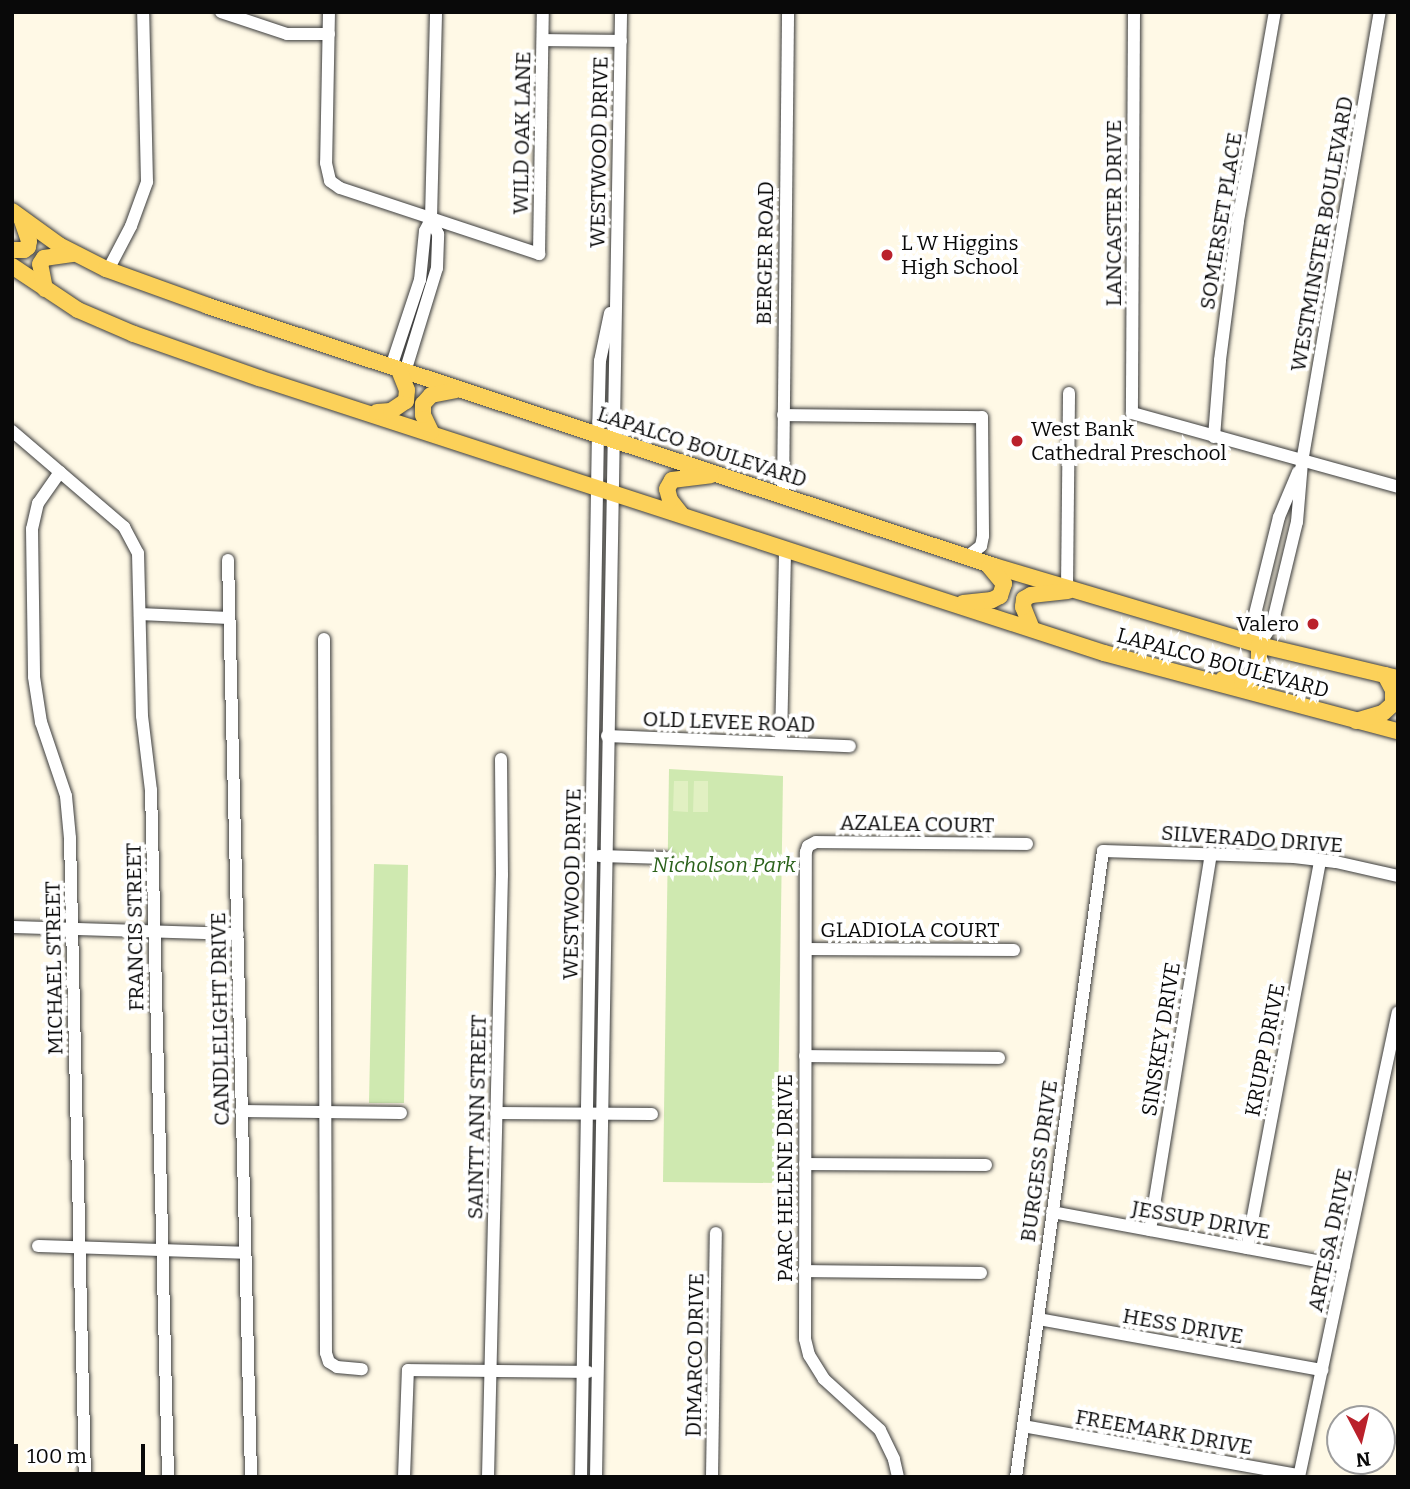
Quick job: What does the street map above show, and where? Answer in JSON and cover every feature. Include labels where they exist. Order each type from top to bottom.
[{"type":"main road","name":"LAPALCO BOULEVARD","points":[[17,214],[77,254],[108,270],[398,370],[986,563],[1259,645],[1391,676]]},
{"type":"main road","points":[[12,250],[24,250],[29,241],[17,214]]},
{"type":"main road","points":[[45,289],[40,264],[44,258],[77,254]]},
{"type":"main road","name":"LAPALCO BOULEVARD","points":[[12,266],[78,310],[134,334],[596,488],[1032,629],[1162,668],[1398,731]]},
{"type":"main road","points":[[371,412],[391,411],[406,401],[407,390],[398,370]]},
{"type":"main road","points":[[431,432],[423,415],[423,404],[431,395],[458,390]]},
{"type":"main road","points":[[682,514],[670,500],[667,489],[672,480],[720,474]]},
{"type":"main road","points":[[953,603],[992,600],[1000,596],[1004,583],[986,563]]},
{"type":"main road","points":[[1032,629],[1023,607],[1024,599],[1072,589]]},
{"type":"main road","points":[[1162,668],[1241,681],[1257,671],[1259,645]]},
{"type":"main road","points":[[1356,721],[1383,713],[1393,704],[1391,676]]},
{"type":"street","points":[[108,270],[131,226],[147,182],[143,12]]},
{"type":"street","points":[[329,12],[326,163],[330,181],[340,188],[431,219]]},
{"type":"street","points":[[398,370],[437,268],[438,234],[431,219],[436,12]]},
{"type":"street","name":"WILD OAK LANE","points":[[431,219],[539,254],[544,12]]},
{"type":"street","name":"WESTWOOD DRIVE","points":[[580,1477],[596,488],[605,437],[616,293],[621,12]]},
{"type":"street","name":"BERGER ROAD","points":[[783,495],[788,12]]},
{"type":"street","name":"LANCASTER DRIVE","points":[[1133,12],[1132,413],[1214,437]]},
{"type":"street","name":"SOMERSET PLACE","points":[[1214,437],[1220,360],[1238,221],[1275,12]]},
{"type":"street","name":"WESTMINSTER BOULEVARD","points":[[1259,645],[1272,625],[1297,522],[1302,462],[1380,12]]},
{"type":"street","points":[[221,13],[287,34],[328,34]]},
{"type":"street","points":[[543,40],[621,41]]},
{"type":"street","points":[[1069,393],[1072,589]]},
{"type":"street","points":[[783,415],[982,417],[983,536],[981,546],[967,557]]},
{"type":"street","name":"FRANCIS STREET","points":[[12,431],[131,535],[138,553],[142,716],[151,790],[168,1477]]},
{"type":"street","name":"WESTWOOD DRIVE","points":[[596,1477],[613,492],[605,437]]},
{"type":"street","points":[[1214,437],[1398,487]]},
{"type":"street","name":"WESTMINSTER BOULEVARD","points":[[1259,645],[1254,618],[1279,517],[1302,462]]},
{"type":"street","name":"MICHAEL STREET","points":[[60,472],[38,503],[32,529],[34,677],[41,722],[66,796],[72,929],[85,1477]]},
{"type":"street","points":[[781,743],[785,548]]},
{"type":"street","name":"CANDLELIGHT DRIVE","points":[[228,560],[251,1477]]},
{"type":"street","points":[[140,614],[229,618]]},
{"type":"street","points":[[324,639],[326,1353],[329,1362],[337,1367],[362,1369]]},
{"type":"street","name":"OLD LEVEE ROAD","points":[[607,736],[850,746]]},
{"type":"street","name":"SAINTT ANN STREET","points":[[488,1477],[501,759]]},
{"type":"street","name":"AZALEA COURT","points":[[808,846],[816,842],[1027,844]]},
{"type":"street","name":"PARC HELENE DRIVE","points":[[808,846],[804,1327],[809,1355],[834,1390],[855,1405],[880,1430],[891,1451],[898,1477]]},
{"type":"street","name":"SILVERADO DRIVE","points":[[1102,851],[1211,853],[1320,860],[1398,876]]},
{"type":"street","name":"BURGESS DRIVE","points":[[1016,1477],[1102,851]]},
{"type":"street","name":"SINSKEY DRIVE","points":[[1150,1230],[1211,853]]},
{"type":"street","points":[[592,855],[666,858]]},
{"type":"street","name":"KRUPP DRIVE","points":[[1247,1248],[1320,860]]},
{"type":"street","points":[[12,927],[238,934]]},
{"type":"street","name":"GLADIOLA COURT","points":[[806,949],[1014,950]]},
{"type":"street","name":"ARTESA DRIVE","points":[[1299,1476],[1398,1012]]},
{"type":"street","points":[[805,1056],[999,1058]]},
{"type":"street","points":[[241,1111],[401,1113]]},
{"type":"street","points":[[496,1113],[652,1114]]},
{"type":"street","points":[[804,1164],[986,1165]]},
{"type":"street","name":"JESSUP DRIVE","points":[[1052,1212],[1344,1266]]},
{"type":"street","name":"DIMARCO DRIVE","points":[[712,1477],[716,1233]]},
{"type":"street","points":[[38,1246],[245,1253]]},
{"type":"street","points":[[804,1271],[981,1273]]},
{"type":"street","name":"HESS DRIVE","points":[[1038,1319],[1322,1370]]},
{"type":"street","points":[[404,1477],[408,1370],[598,1372]]},
{"type":"street","name":"FREEMARK DRIVE","points":[[1023,1426],[1299,1476]]},
{"type":"green space","name":"Nicholson Park","points":[[669,769],[783,776],[777,1183],[663,1182]]},
{"type":"green space","points":[[674,781],[688,781],[688,812],[673,811]]},
{"type":"green space","points":[[694,781],[708,781],[708,812],[693,812]]},
{"type":"green space","points":[[374,864],[408,865],[404,1103],[369,1103]]},
{"type":"place","name":"L W Higgins High School","points":[[887,255]]},
{"type":"place","name":"West Bank Cathedral Preschool","points":[[1017,441]]},
{"type":"place","name":"Valero","points":[[1313,624]]}]
